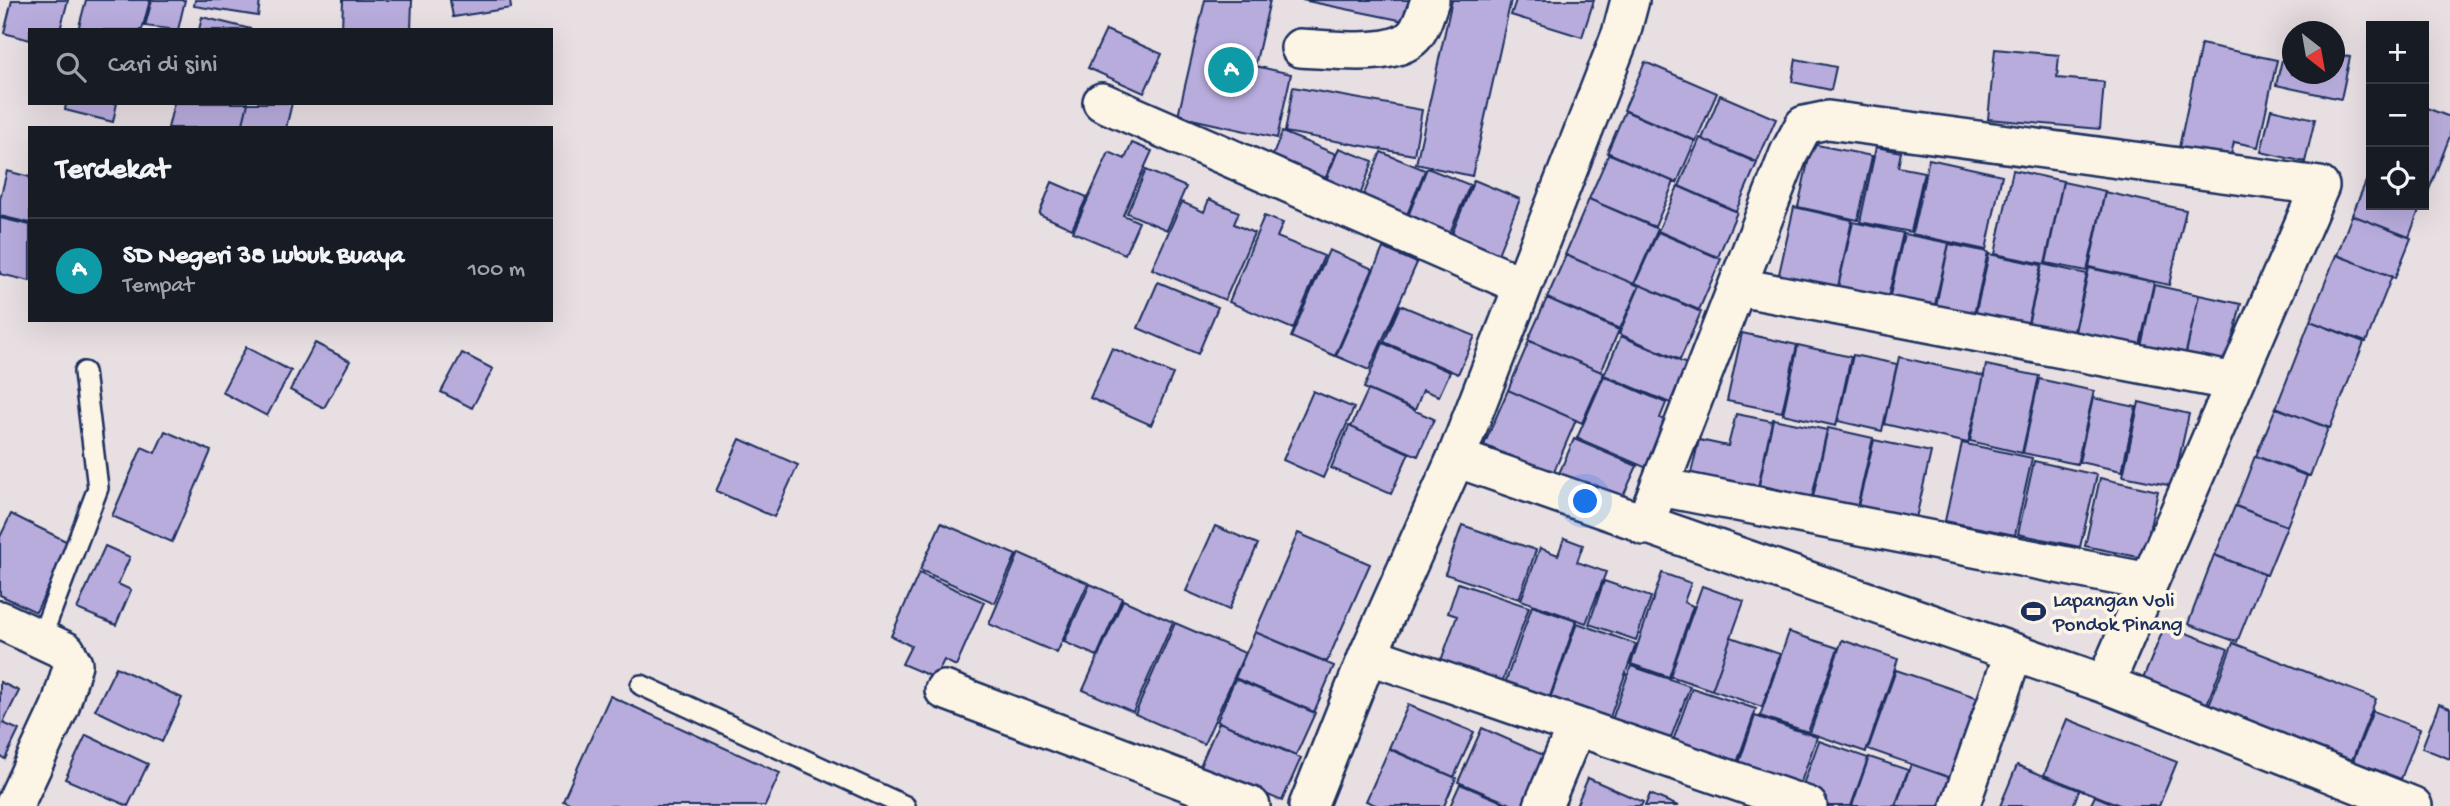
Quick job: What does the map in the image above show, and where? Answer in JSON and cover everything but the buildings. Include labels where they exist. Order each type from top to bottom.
[{"type":"street","points":[[1300,48],[1372,51],[1397,45],[1414,36],[1430,0]]},
{"type":"street","points":[[1308,806],[1368,654],[1456,458],[1521,285],[1621,34],[1630,0]]},
{"type":"street","points":[[1102,102],[1521,285]]},
{"type":"street","points":[[1644,526],[1740,287],[1789,153],[1804,125],[1828,121],[2320,186],[2105,684]]},
{"type":"street","points":[[1740,287],[2235,382]]},
{"type":"street","points":[[1456,458],[2013,655],[2105,684],[2413,806]]},
{"type":"street","points":[[1660,487],[2149,582]]},
{"type":"street","points":[[0,620],[66,650],[73,664],[60,707],[14,806]]},
{"type":"street","points":[[1368,654],[1576,727],[1755,798],[1808,806]]},
{"type":"street","points":[[1961,806],[2013,655]]},
{"type":"street","points":[[944,690],[1251,806]]},
{"type":"street","points":[[1543,806],[1576,727]]},
{"type":"lane","points":[[41,638],[98,488],[98,466],[85,372]]},
{"type":"lane","points":[[641,685],[905,806]]},
{"type":"place","name":"SD Negeri 38 Lubuk Buaya","points":[[1231,70]]},
{"type":"place","name":"Lapangan Voli Pondok Pinang","points":[[2033,611]]}]
